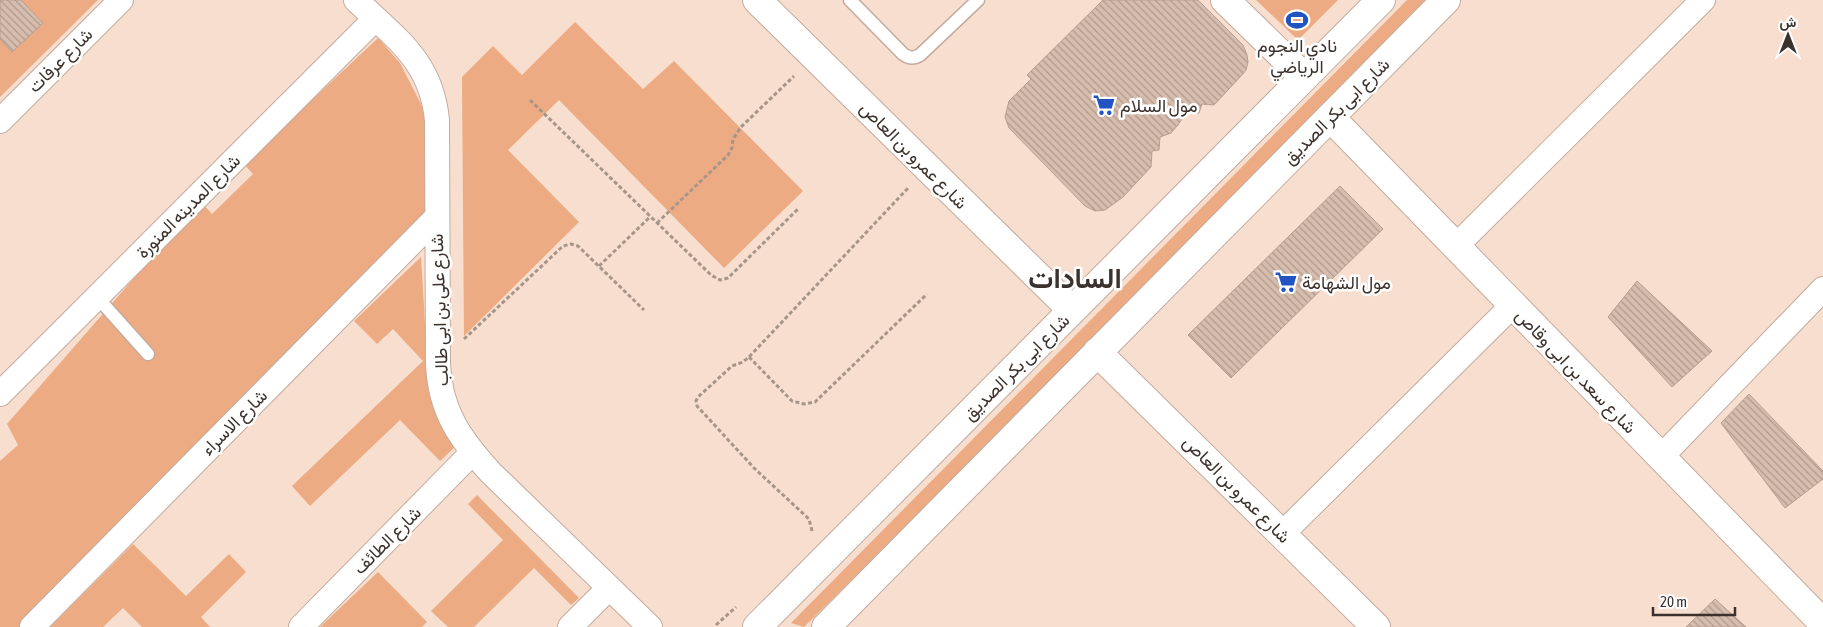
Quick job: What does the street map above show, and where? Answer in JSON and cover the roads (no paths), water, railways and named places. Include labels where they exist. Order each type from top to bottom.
[{"type":"main road","name":"شارع عمرو بن العاص","points":[[757,0],[1072,310]]},
{"type":"main road","points":[[1225,0],[1304,77]]},
{"type":"main road","name":"شارع ابى بكر الصديق","points":[[757,627],[1381,0]]},
{"type":"main road","name":"شارع ابى بكر الصديق","points":[[826,627],[1446,0]]},
{"type":"main road","name":"شارع سعد بن ابى وقاص","points":[[1330,117],[1823,624]]},
{"type":"main road","name":"شارع عمرو بن العاص","points":[[1097,352],[1376,627]]},
{"type":"street","name":"شارع عرفات","points":[[0,121],[121,0]]},
{"type":"street","name":"شارع على بن ابى طالب","points":[[356,0],[411,54],[423,70],[431,88],[437,120],[438,364],[439,385],[446,408],[472,453],[490,473],[650,627]]},
{"type":"street","points":[[1456,246],[1703,0]]},
{"type":"street","name":"شارع المدينه المنورة","points":[[0,394],[375,19]]},
{"type":"street","name":"شارع الاسراء","points":[[32,627],[436,218]]},
{"type":"street","points":[[1661,457],[1823,289]]},
{"type":"street","points":[[1282,534],[1513,305]]},
{"type":"street","name":"شارع الطائف","points":[[301,627],[472,453]]},
{"type":"street","points":[[570,627],[610,588]]},
{"type":"lane","points":[[854,1],[903,54],[914,58],[920,55],[978,0]]},
{"type":"lane","points":[[97,297],[148,354]]},
{"type":"place","name":"نادي النجوم الرياضي","points":[[1297,20]]},
{"type":"place","name":"مول السلام","points":[[1104,105]]},
{"type":"place","name":"مول الشهامة","points":[[1286,282]]},
{"type":"district","name":"السادات","points":[[1075,278]]}]
